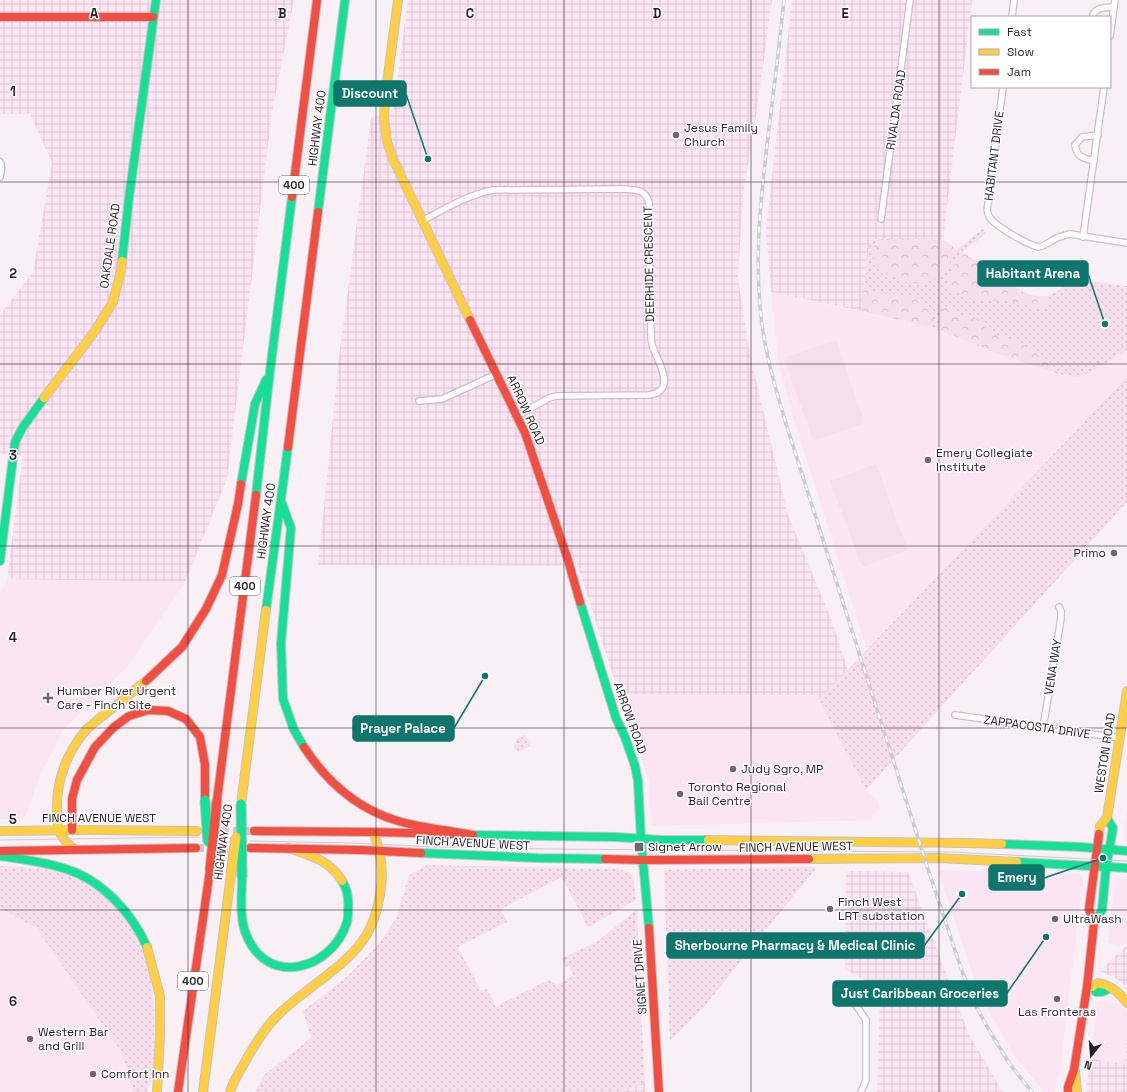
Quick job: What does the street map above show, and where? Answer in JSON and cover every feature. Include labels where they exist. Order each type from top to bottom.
[{"type":"main road","name":"OAKDALE ROAD","points":[[0,561],[15,442],[23,427],[107,313],[113,302],[120,279],[129,198],[156,0]]},
{"type":"main road","name":"HIGHWAY 400","points":[[178,1092],[210,870],[217,800],[317,0]]},
{"type":"main road","name":"HIGHWAY 400","points":[[203,1092],[345,0]]},
{"type":"main road","name":"ARROW ROAD","points":[[398,0],[385,98],[385,131],[390,152],[525,433],[568,560],[616,718],[625,737],[635,766],[638,781],[643,860]]},
{"type":"main road","points":[[0,18],[153,17]]},
{"type":"main road","points":[[74,849],[62,839],[58,830],[57,798],[60,780],[66,762],[79,739],[87,729],[150,678],[182,647],[195,629],[206,609],[222,575],[238,504],[255,404],[270,371]]},
{"type":"main road","points":[[281,501],[290,528],[281,643],[283,699],[294,730],[329,779],[339,789],[371,810],[408,823],[473,835]]},
{"type":"main road","name":"WESTON ROAD","points":[[1068,1092],[1068,1087],[1074,1070],[1090,987],[1094,923],[1089,908],[1100,826],[1107,818],[1127,691]]},
{"type":"main road","points":[[72,830],[72,799],[77,780],[95,747],[114,727],[128,716],[149,710],[168,711],[186,719],[200,737],[205,765],[205,800],[210,870]]},
{"type":"main road","points":[[241,804],[244,925],[248,940],[255,951],[270,963],[288,968],[298,968],[317,960],[334,945],[345,929],[348,919],[349,906],[348,894],[344,884],[332,868],[314,857],[288,848]]},
{"type":"main road","name":"WESTON ROAD","points":[[1094,923],[1102,910],[1106,868],[1113,828],[1107,818]]},
{"type":"main road","name":"FINCH AVENUE WEST","points":[[0,831],[197,830]]},
{"type":"main road","name":"FINCH AVENUE WEST","points":[[254,831],[616,837],[641,839],[966,843],[1074,847],[1127,851]]},
{"type":"main road","points":[[230,1092],[251,1050],[268,1026],[298,997],[336,968],[353,952],[371,928],[376,914],[382,882],[382,870],[377,840],[373,832]]},
{"type":"main road","points":[[0,851],[196,848]]},
{"type":"main road","name":"FINCH AVENUE WEST","points":[[250,848],[378,851],[537,858],[643,860],[938,858],[1127,868]]},
{"type":"main road","points":[[0,856],[40,862],[67,869],[91,880],[113,898],[128,915],[142,936],[148,950],[160,996],[160,1035],[157,1092]]},
{"type":"main road","name":"SIGNET DRIVE","points":[[643,860],[648,900],[659,1092]]},
{"type":"main road","points":[[1090,987],[1096,992],[1102,992],[1110,988],[1122,996],[1127,1003]]},
{"type":"main road","name":"WESTON ROAD","points":[[1074,1070],[1077,1092]]},
{"type":"street","name":"RIVALDA ROAD","points":[[881,220],[910,0]]},
{"type":"street","points":[[1012,16],[1014,0]]},
{"type":"street","points":[[1111,26],[1115,0]]},
{"type":"street","points":[[1092,16],[1095,11],[1100,8],[1114,7]]},
{"type":"street","name":"HABITANT DRIVE","points":[[1003,88],[987,210],[989,216],[996,224],[1038,248],[1048,244],[1056,238],[1070,234],[1127,243]]},
{"type":"street","points":[[1083,237],[1104,88]]},
{"type":"street","points":[[1094,161],[1081,158],[1076,151],[1075,145],[1082,137],[1098,136]]},
{"type":"street","points":[[0,162],[2,170],[0,177]]},
{"type":"street","name":"DEERHIDE CRESCENT","points":[[422,221],[463,199],[493,190],[623,189],[641,191],[648,198],[651,334],[652,344],[662,372],[664,382],[663,388],[660,391],[649,395],[556,396],[549,398],[517,416]]},
{"type":"street","points":[[419,401],[442,399],[497,374]]},
{"type":"street","name":"VENA WAY","points":[[1043,728],[1062,618],[1059,607]]},
{"type":"street","name":"ZAPPACOSTA DRIVE","points":[[955,715],[1120,738]]},
{"type":"street","points":[[853,1001],[866,1020],[866,1080],[861,1092]]},
{"type":"shaded area","points":[[0,0],[294,0],[272,112],[227,479],[185,582],[7,579],[23,456],[0,454],[0,315],[33,272],[52,163],[30,114],[0,114]]},
{"type":"shaded area","points":[[408,0],[772,0],[756,116],[743,195],[738,277],[749,351],[788,515],[832,621],[848,670],[819,700],[815,695],[619,694],[577,563],[554,566],[318,565],[338,361],[371,118],[393,113]]},
{"type":"shaded area","points":[[792,0],[972,0],[943,240],[878,239],[870,241],[861,311],[771,292],[766,230]]},
{"type":"shaded area","name":"Emery Collegiate Institute","points":[[771,292],[931,327],[988,350],[1061,374],[1091,372],[1127,350],[1127,377],[867,650],[794,420],[779,364]]},
{"type":"shaded area","name":"Humber River Urgent Care - Finch Site","points":[[7,579],[185,582],[127,667],[64,729],[40,775],[25,817],[15,819],[0,819],[0,594]]},
{"type":"shaded area","points":[[619,694],[815,695],[866,790],[876,799],[880,807],[871,820],[651,826],[649,780]]},
{"type":"shaded area","points":[[1127,808],[1127,842],[1123,841]]},
{"type":"shaded area","points":[[938,870],[1079,874],[1083,878],[1060,1070],[1054,1092],[1044,1092],[1014,1055],[979,994]]},
{"type":"shaded area","points":[[846,871],[908,872],[969,1035],[1003,1092],[877,1092],[880,1000],[864,980],[845,969]]},
{"type":"shaded area","points":[[1115,878],[1127,878],[1127,943],[1123,946],[1108,943]]},
{"type":"shaded area","points":[[0,908],[36,928],[122,1053],[133,1092],[0,1092]]},
{"type":"shaded area","points":[[1127,945],[1127,988],[1120,981],[1100,971]]},
{"type":"shaded area","points":[[1110,1000],[1124,1009],[1127,1013],[1127,1038],[1124,1064],[1090,1059],[1098,1002]]},
{"type":"shaded area","points":[[1127,1038],[1127,1092],[1086,1092],[1090,1059],[1124,1064]]},
{"type":"shaded area","points":[[645,1082],[645,1092],[619,1092]]},
{"type":"green space","points":[[983,229],[986,232],[983,236],[962,252],[1025,293],[1044,297],[1053,294],[1073,279],[1127,286],[1127,350],[1091,372],[1077,377],[1061,374],[988,350],[931,327],[861,311],[870,241],[878,239],[943,240],[957,249]]},
{"type":"green space","points":[[878,239],[943,240],[957,249],[953,258],[939,275],[924,282],[912,283],[889,275],[880,268],[874,259],[873,249]]},
{"type":"green space","points":[[962,252],[1025,293],[1033,296],[1046,296],[1052,301],[1050,304],[1039,309],[1006,300],[991,301],[972,298],[952,290],[948,280],[952,269]]},
{"type":"green space","points":[[864,285],[872,291],[877,291],[883,294],[911,296],[917,298],[928,309],[933,319],[931,327],[861,311]]},
{"type":"green space","points":[[947,307],[964,317],[981,320],[988,330],[996,335],[1016,340],[1045,358],[1061,374],[1014,359],[939,330],[943,309]]},
{"type":"green space","points":[[836,340],[865,423],[813,441],[784,358]]},
{"type":"green space","points":[[1127,377],[1127,502],[866,790],[819,700]]},
{"type":"green space","points":[[876,464],[908,550],[862,567],[830,481]]},
{"type":"green space","points":[[525,735],[530,746],[521,751],[516,750],[514,748],[516,739]]},
{"type":"green space","points":[[427,865],[617,869],[629,872],[633,877],[636,900],[588,927],[562,877],[501,909],[507,922],[458,947],[481,991],[487,989],[496,1006],[548,980],[557,985],[573,976],[569,966],[566,967],[562,958],[597,942],[637,909],[645,1082],[619,1092],[255,1092],[264,1075],[311,1038],[303,1011],[348,976],[378,945],[396,919],[409,875]]},
{"type":"green space","points":[[0,866],[53,870],[76,878],[97,890],[108,899],[127,921],[135,934],[146,961],[153,994],[154,1063],[153,1075],[147,1092],[133,1092],[122,1053],[36,928],[0,908]]},
{"type":"green space","points":[[817,867],[703,1008],[670,1041],[664,870]]},
{"type":"tunnel","points":[[209,831],[254,831]]},
{"type":"tunnel","points":[[196,848],[240,848]]},
{"type":"tram line","points":[[0,840],[198,837]]},
{"type":"tram line","points":[[250,841],[554,849],[951,852],[1127,861]]},
{"type":"railway","points":[[784,0],[763,185],[758,245],[760,306],[770,367],[787,427],[962,971],[976,1006],[986,1025],[1009,1063],[1032,1092]]},
{"type":"traffic: fast","points":[[122,261],[156,0]]},
{"type":"traffic: fast","points":[[318,212],[345,0]]},
{"type":"traffic: fast","points":[[256,495],[292,197]]},
{"type":"traffic: fast","points":[[241,484],[255,404],[266,380]]},
{"type":"traffic: fast","points":[[0,561],[15,442],[23,427],[44,398]]},
{"type":"traffic: fast","points":[[266,610],[288,447]]},
{"type":"traffic: fast","points":[[282,503],[291,528],[281,643],[283,699],[294,730],[304,747]]},
{"type":"traffic: fast","points":[[580,602],[616,718],[625,737],[635,766],[638,781],[641,839],[649,928]]},
{"type":"traffic: fast","points":[[205,800],[208,842]]},
{"type":"traffic: fast","points":[[241,804],[242,877]]},
{"type":"traffic: fast","points":[[1094,923],[1102,910],[1106,868],[1113,828],[1107,818]]},
{"type":"traffic: fast","points":[[468,835],[708,840]]},
{"type":"traffic: fast","points":[[1002,844],[1081,847],[1127,851]]},
{"type":"traffic: fast","points":[[421,853],[537,858],[605,859]]},
{"type":"traffic: fast","points":[[0,856],[33,861],[66,869],[92,881],[114,899],[124,910],[141,934],[147,947]]},
{"type":"traffic: fast","points":[[1017,862],[1127,868]]},
{"type":"traffic: fast","points":[[242,877],[242,920],[246,934],[256,951],[269,962],[283,967],[299,966],[314,961],[328,951],[340,938],[347,922],[348,914],[348,895],[342,881]]},
{"type":"traffic: fast","points":[[1092,987],[1096,992],[1102,992],[1110,988]]},
{"type":"traffic: slow","points":[[398,0],[385,98],[384,118],[387,142],[393,159],[470,320]]},
{"type":"traffic: slow","points":[[44,398],[95,331],[113,302],[122,261]]},
{"type":"traffic: slow","points":[[241,804],[266,610]]},
{"type":"traffic: slow","points":[[74,849],[61,835],[58,825],[57,814],[59,785],[65,765],[74,747],[86,730],[146,681]]},
{"type":"traffic: slow","points":[[1099,834],[1100,826],[1107,818],[1127,691]]},
{"type":"traffic: slow","points":[[0,831],[197,831]]},
{"type":"traffic: slow","points":[[230,1092],[232,1085],[254,1046],[274,1019],[349,956],[359,945],[372,925],[377,910],[382,878],[380,854],[373,832]]},
{"type":"traffic: slow","points":[[231,874],[236,837]]},
{"type":"traffic: slow","points":[[708,840],[1002,844]]},
{"type":"traffic: slow","points":[[288,848],[311,856],[325,863],[342,881]]},
{"type":"traffic: slow","points":[[809,859],[938,858],[1017,862]]},
{"type":"traffic: slow","points":[[203,1092],[231,874]]},
{"type":"traffic: slow","points":[[147,947],[160,996],[160,1035],[157,1092]]},
{"type":"traffic: slow","points":[[1092,987],[1098,983],[1107,986],[1118,993],[1127,1003]]},
{"type":"traffic: slow","points":[[1075,1071],[1077,1092]]},
{"type":"traffic: jam","points":[[292,197],[317,0]]},
{"type":"traffic: jam","points":[[0,17],[153,17]]},
{"type":"traffic: jam","points":[[288,447],[318,212]]},
{"type":"traffic: jam","points":[[470,320],[525,433],[568,560],[580,602]]},
{"type":"traffic: jam","points":[[146,681],[182,647],[206,609],[222,575],[241,484]]},
{"type":"traffic: jam","points":[[217,800],[256,495]]},
{"type":"traffic: jam","points":[[72,830],[72,799],[77,780],[95,747],[114,727],[129,716],[149,710],[168,711],[186,719],[200,737],[205,765],[205,800]]},
{"type":"traffic: jam","points":[[304,747],[333,783],[356,802],[369,809],[398,821],[473,835]]},
{"type":"traffic: jam","points":[[210,870],[217,800]]},
{"type":"traffic: jam","points":[[254,831],[451,834]]},
{"type":"traffic: jam","points":[[1068,1092],[1068,1087],[1074,1070],[1087,987],[1094,923],[1089,909],[1099,834]]},
{"type":"traffic: jam","points":[[0,851],[196,848]]},
{"type":"traffic: jam","points":[[250,848],[362,850],[421,853]]},
{"type":"traffic: jam","points":[[605,859],[809,859]]},
{"type":"traffic: jam","points":[[178,1092],[210,870]]},
{"type":"traffic: jam","points":[[649,928],[659,1092]]},
{"type":"place","name":"Jesus Family Church","points":[[676,135]]},
{"type":"place","name":"Discount","points":[[428,159]]},
{"type":"place","name":"Habitant Arena","points":[[1105,324]]},
{"type":"place","name":"Emery Collegiate Institute","points":[[928,460]]},
{"type":"place","name":"Primo","points":[[1114,553]]},
{"type":"place","name":"Prayer Palace","points":[[485,676]]},
{"type":"place","name":"Humber River Urgent Care - Finch Site","points":[[48,698]]},
{"type":"place","name":"Judy Sgro, MP","points":[[733,769]]},
{"type":"place","name":"Toronto Regional Bail Centre","points":[[680,794]]},
{"type":"place","name":"Signet Arrow","points":[[639,847]]},
{"type":"place","name":"Emery","points":[[1103,858]]},
{"type":"place","name":"Sherbourne Pharmacy & Medical Clinic","points":[[962,894]]},
{"type":"place","name":"Finch West LRT substation","points":[[830,909]]},
{"type":"place","name":"UltraWash","points":[[1055,919]]},
{"type":"place","name":"Just Caribbean Groceries","points":[[1046,937]]},
{"type":"place","name":"Las Fronteras","points":[[1057,999]]},
{"type":"place","name":"Western Bar and Grill","points":[[30,1039]]},
{"type":"place","name":"Comfort Inn","points":[[93,1074]]}]
